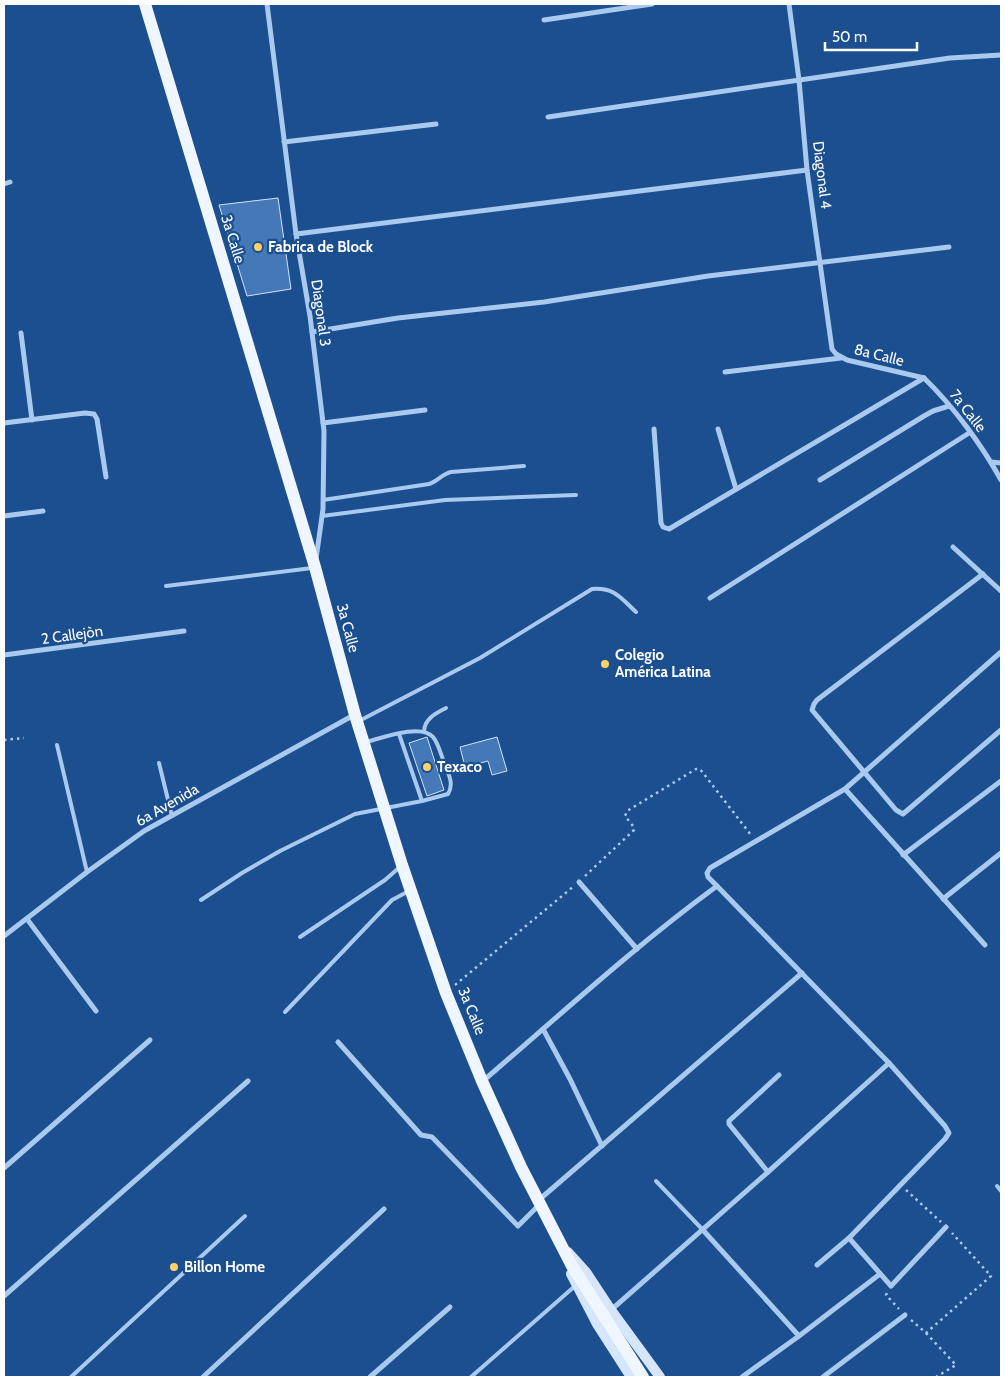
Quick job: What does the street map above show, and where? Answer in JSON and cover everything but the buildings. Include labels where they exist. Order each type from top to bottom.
[{"type":"main road","name":"3a Calle","points":[[145,4],[315,567],[356,718],[402,865],[446,993],[482,1081],[539,1202],[564,1250],[643,1377]]},
{"type":"street","name":"Diagonal 3","points":[[267,4],[296,234],[312,332],[323,423],[323,500],[315,567]]},
{"type":"street","points":[[544,20],[652,4]]},
{"type":"street","name":"Diagonal 4","points":[[789,4],[799,80],[807,170],[832,348]]},
{"type":"street","points":[[548,117],[950,58],[1001,55]]},
{"type":"street","points":[[284,142],[436,124]]},
{"type":"street","points":[[296,234],[807,170]]},
{"type":"street","points":[[4,184],[10,182]]},
{"type":"street","points":[[312,332],[398,318],[544,302],[708,276],[949,247]]},
{"type":"street","points":[[21,333],[32,420]]},
{"type":"street","name":"8a Calle","points":[[832,348],[841,358],[924,378]]},
{"type":"street","points":[[725,372],[841,358]]},
{"type":"street","points":[[654,429],[661,523],[663,527],[669,529],[924,378]]},
{"type":"street","name":"7a Calle","points":[[924,378],[949,406],[991,462],[1001,480]]},
{"type":"street","points":[[820,480],[924,416],[949,406]]},
{"type":"street","points":[[323,423],[425,410]]},
{"type":"street","points":[[4,423],[85,413],[94,414],[97,419],[106,477]]},
{"type":"street","points":[[718,429],[736,489]]},
{"type":"street","points":[[710,598],[969,433]]},
{"type":"street","points":[[991,462],[1001,463]]},
{"type":"street","points":[[4,516],[43,510]]},
{"type":"street","points":[[953,547],[1001,591]]},
{"type":"street","points":[[983,574],[814,704],[812,710],[896,810],[903,814],[1001,730]]},
{"type":"street","points":[[143,637],[184,631]]},
{"type":"street","points":[[32,651],[50,649]]},
{"type":"street","points":[[817,1265],[849,1238],[949,1133],[945,1126],[888,1063],[708,877],[707,873],[710,868],[845,789],[1001,652]]},
{"type":"street","name":"6a Avenida","points":[[4,936],[144,831],[356,718]]},
{"type":"street","points":[[902,855],[1001,781]]},
{"type":"street","points":[[845,789],[985,946]]},
{"type":"street","points":[[943,899],[1001,853]]},
{"type":"street","points":[[579,882],[637,949]]},
{"type":"street","points":[[482,1081],[684,910],[717,886]]},
{"type":"street","points":[[27,918],[96,1011]]},
{"type":"street","points":[[338,1042],[421,1135],[432,1137],[518,1226],[539,1202],[802,973]]},
{"type":"street","points":[[543,1029],[570,1079],[602,1146]]},
{"type":"street","points":[[4,1168],[150,1040]]},
{"type":"street","points":[[611,1310],[888,1063]]},
{"type":"street","points":[[768,1172],[729,1124],[729,1121],[779,1075]]},
{"type":"street","points":[[4,1296],[248,1081]]},
{"type":"street","points":[[203,1377],[384,1209]]},
{"type":"street","points":[[849,1238],[891,1286],[946,1227]]},
{"type":"street","points":[[702,1229],[799,1336]]},
{"type":"street","name":"3a Calle","points":[[564,1250],[568,1270],[597,1324],[631,1377]]},
{"type":"street","name":"3a Calle","points":[[564,1250],[586,1272],[660,1377]]},
{"type":"street","points":[[742,1377],[880,1274]]},
{"type":"street","points":[[370,1377],[450,1307]]},
{"type":"street","points":[[823,1377],[906,1315]]},
{"type":"lane","points":[[323,500],[429,484],[438,480],[444,474],[451,472],[524,466]]},
{"type":"lane","points":[[322,516],[445,500],[576,495]]},
{"type":"lane","points":[[166,586],[315,567]]},
{"type":"lane","points":[[356,718],[480,658],[592,588],[604,588],[614,592],[636,612]]},
{"type":"lane","name":"2 Callejòn","points":[[50,649],[143,637]]},
{"type":"lane","name":"2 Callejòn","points":[[4,655],[32,651]]},
{"type":"lane","points":[[424,732],[424,726],[427,722],[435,714],[446,708]]},
{"type":"lane","points":[[201,900],[280,851],[355,814],[422,801],[448,794],[452,788],[452,780],[433,736],[416,730],[364,743]]},
{"type":"lane","points":[[399,734],[422,801]]},
{"type":"lane","points":[[57,744],[87,872]]},
{"type":"lane","points":[[159,763],[172,816]]},
{"type":"lane","points":[[300,937],[386,880],[402,865]]},
{"type":"lane","points":[[284,1012],[392,900],[411,890]]},
{"type":"lane","points":[[656,1181],[702,1229]]},
{"type":"lane","points":[[997,1186],[1001,1190]]},
{"type":"lane","points":[[71,1377],[245,1216]]},
{"type":"lane","points":[[471,1377],[576,1285]]},
{"type":"path","points":[[4,740],[24,738]]},
{"type":"path","points":[[446,993],[579,882],[634,830],[626,816],[627,811],[696,769],[700,769],[756,842]]},
{"type":"path","points":[[926,1333],[991,1276]]},
{"type":"path","points":[[891,1286],[886,1295],[956,1365],[936,1377]]},
{"type":"place","name":"Fabrica de Block","points":[[258,247]]},
{"type":"place","name":"Colegio América Latina","points":[[605,664]]},
{"type":"place","name":"Texaco","points":[[427,767]]},
{"type":"place","name":"Billon Home","points":[[174,1267]]}]
